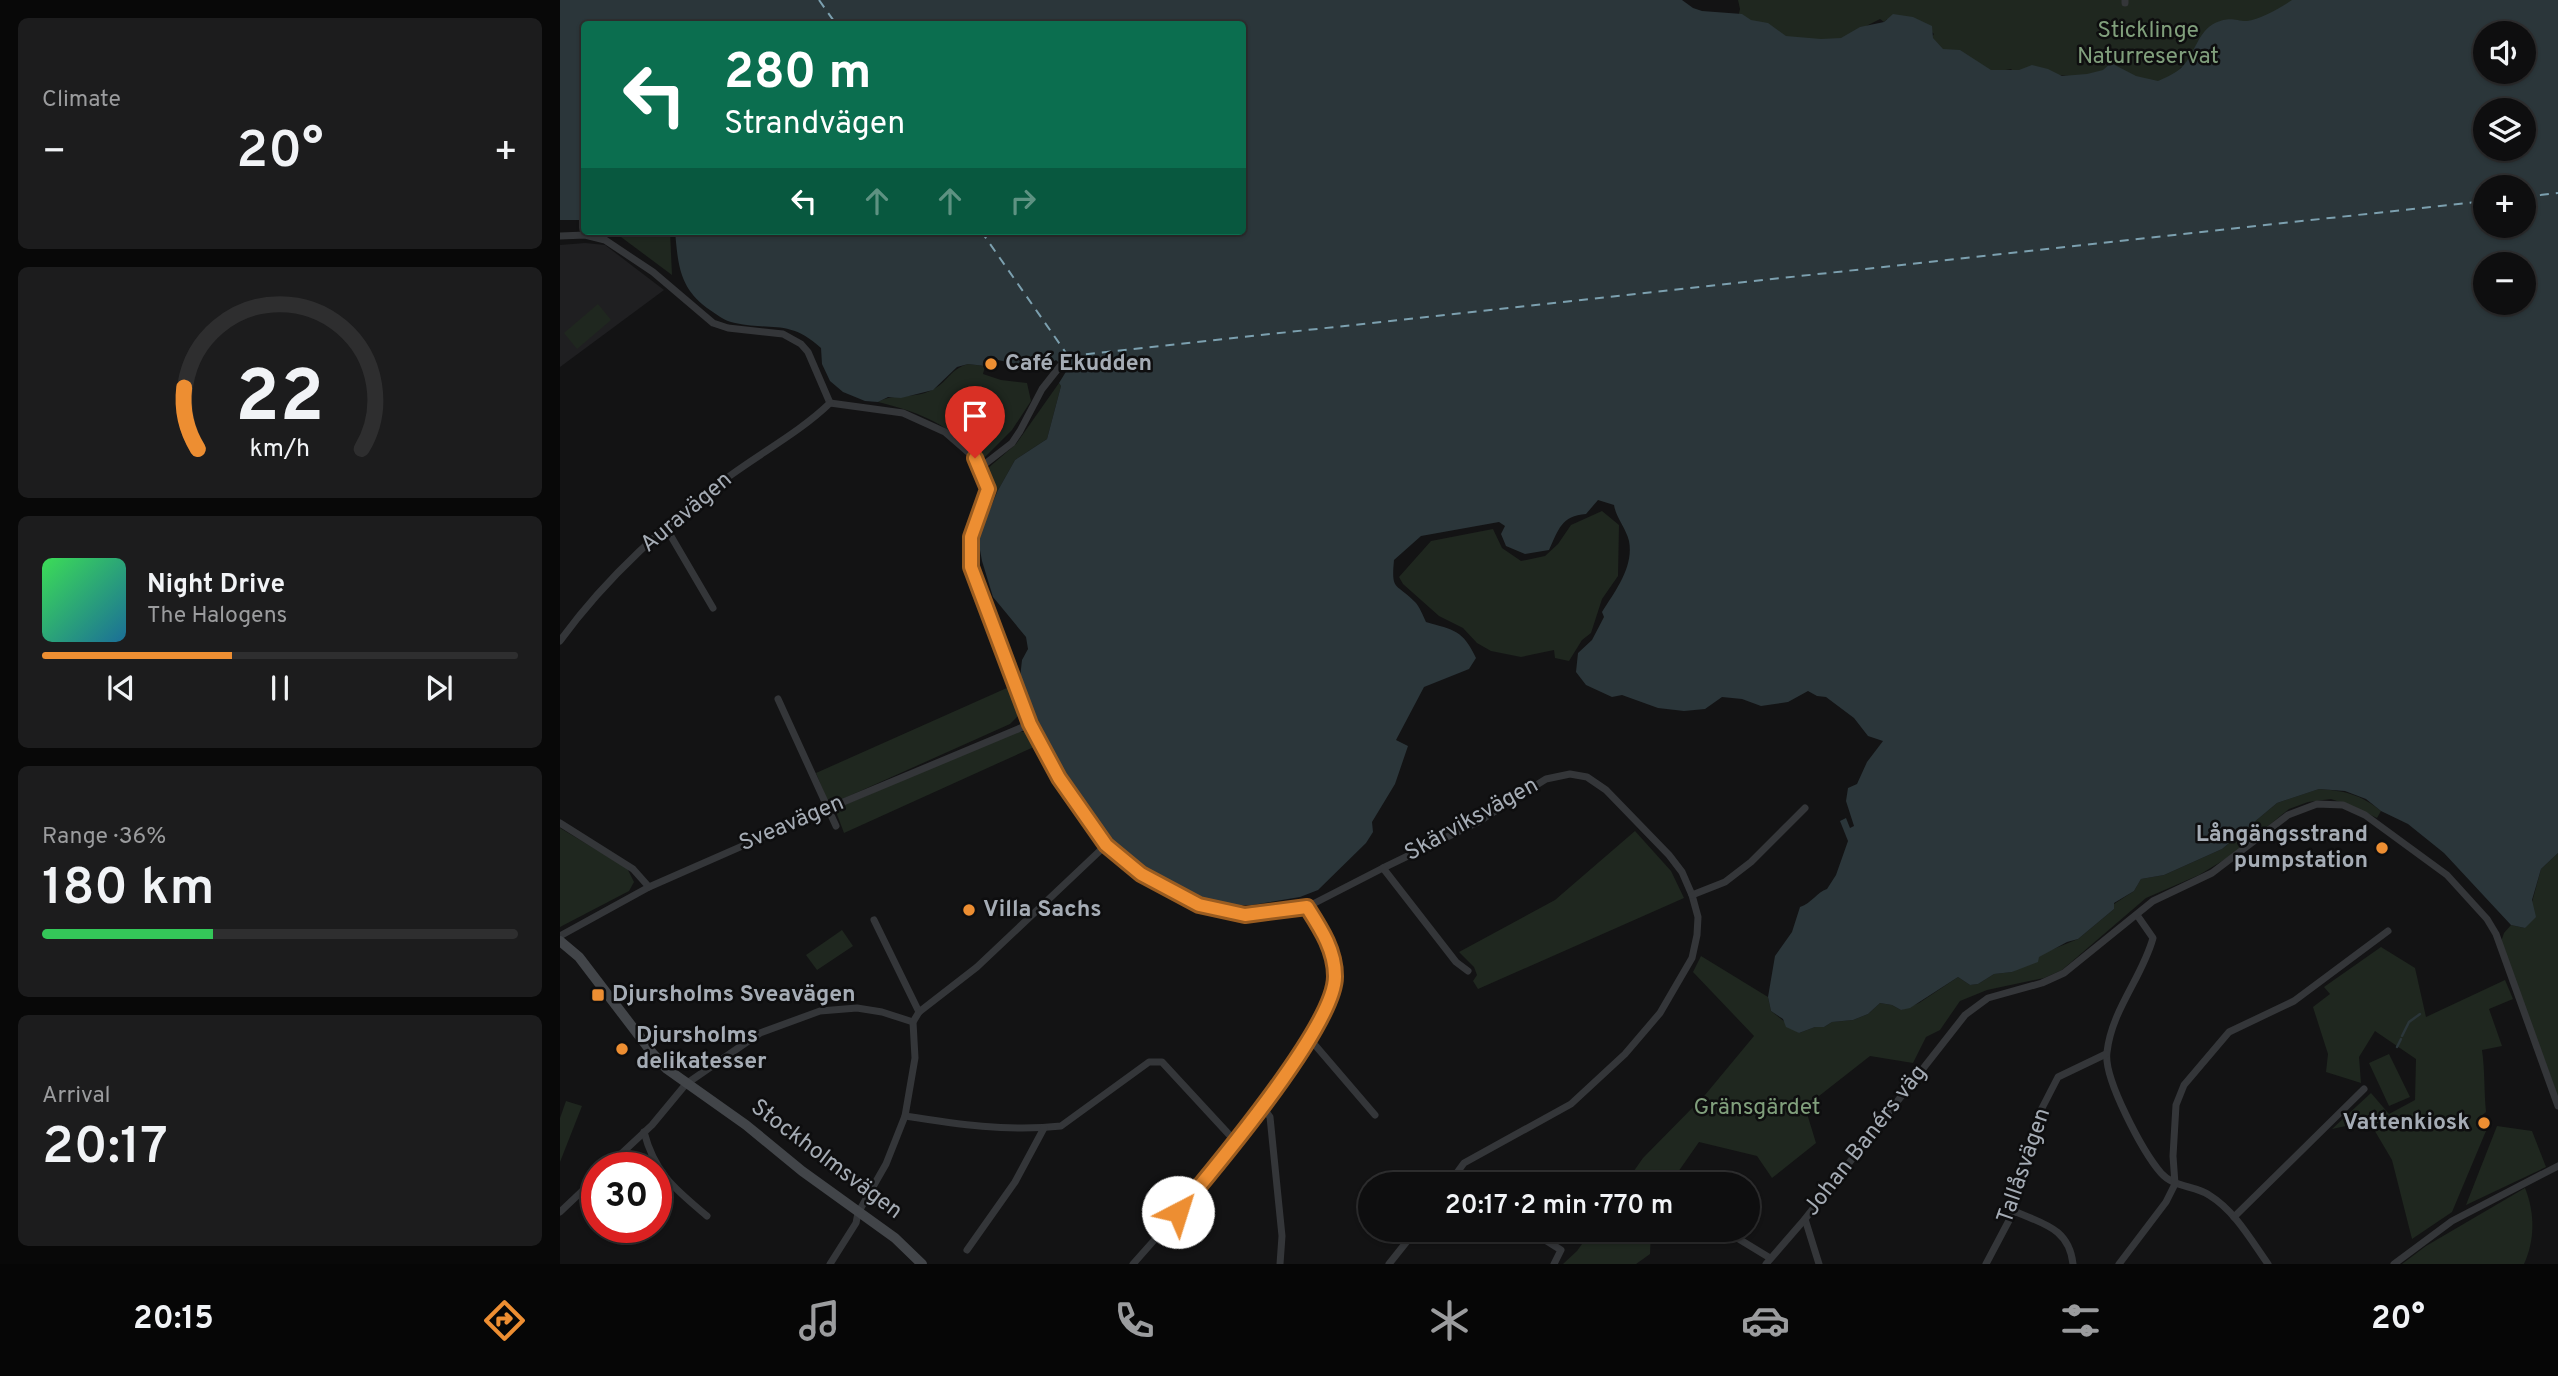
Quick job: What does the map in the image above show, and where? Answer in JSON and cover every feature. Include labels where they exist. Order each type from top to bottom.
[{"type":"street","points":[[560,236],[585,235],[605,240],[653,272],[713,323],[728,328],[783,334],[801,344],[808,352],[830,403],[903,413],[933,425],[958,440],[981,467],[1012,443],[1042,389],[1068,356]]},
{"type":"street","name":"Auravägen","points":[[560,641],[609,580],[665,526],[830,403]]},
{"type":"street","name":"Skärviksvägen","points":[[981,467],[988,489],[971,537],[971,567],[1030,724],[1059,778],[1106,845],[1141,874],[1199,905],[1245,915],[1307,907],[1478,822],[1546,779],[1570,774],[1587,777],[1606,790],[1682,872],[1698,917],[1697,935],[1692,958],[1660,1013],[1625,1054],[1571,1104],[1464,1163],[1457,1172]]},
{"type":"street","points":[[665,526],[713,608]]},
{"type":"street","points":[[778,699],[836,826]]},
{"type":"street","name":"Sveavägen","points":[[560,939],[649,887],[828,808],[1030,724]]},
{"type":"street","name":"Johan Banérs väg","points":[[1768,1261],[1805,1219],[1965,1015],[1989,998],[2042,983],[2064,973],[2153,901],[2212,873],[2288,815],[2318,804],[2343,805],[2365,815],[2447,875],[2487,919],[2496,934],[2558,1106]]},
{"type":"street","points":[[1692,895],[1725,882],[1751,862],[1805,808]]},
{"type":"street","points":[[560,823],[633,869],[649,887]]},
{"type":"street","points":[[830,1264],[856,1223],[858,1213],[886,1164],[905,1116],[915,1058],[913,1023],[919,1012],[977,967],[1106,845]]},
{"type":"street","points":[[1383,868],[1456,962],[1468,971]]},
{"type":"street","points":[[1133,1264],[1263,1107],[1309,1038],[1333,994],[1333,953],[1307,907]]},
{"type":"street","points":[[2137,915],[2152,937],[2149,951],[2117,1012],[2106,1054],[2118,1099],[2162,1174],[2175,1184],[2208,1194],[2234,1217],[2268,1264]]},
{"type":"street","points":[[874,920],[919,1012]]},
{"type":"street","points":[[2119,1264],[2166,1202],[2175,1184],[2173,1156],[2176,1105],[2183,1085],[2229,1032],[2294,1001],[2388,931]]},
{"type":"street","name":"Stockholmsvägen","points":[[560,939],[579,957],[667,1069],[895,1238],[922,1264]]},
{"type":"street","points":[[623,1152],[686,1084],[760,1033],[820,1011],[857,1008],[882,1012],[913,1023]]},
{"type":"street","points":[[1309,1038],[1375,1115]]},
{"type":"street","name":"Tallåsvägen","points":[[1986,1264],[2014,1211],[2040,1112],[2059,1077],[2106,1054]]},
{"type":"street","points":[[905,1116],[961,1125],[1044,1128],[1060,1126],[1154,1061],[1162,1062],[1235,1141]]},
{"type":"street","points":[[2234,1217],[2364,1089]]},
{"type":"street","points":[[1263,1107],[1270,1117],[1282,1236],[1280,1264]]},
{"type":"street","points":[[967,1250],[1015,1182],[1044,1128]]},
{"type":"street","points":[[644,1132],[657,1168],[672,1187],[707,1216]]},
{"type":"street","points":[[2394,1264],[2452,1221],[2558,1166]]},
{"type":"street","points":[[560,1212],[581,1192]]},
{"type":"street","points":[[2014,1211],[2059,1231],[2071,1251],[2073,1264]]},
{"type":"street","points":[[1805,1219],[1819,1264]]},
{"type":"street","points":[[1389,1264],[1406,1242]]},
{"type":"street","points":[[1548,1242],[1561,1250],[1554,1264]]},
{"type":"street","points":[[1741,1242],[1768,1261]]},
{"type":"shaded area","points":[[560,0],[1682,0],[1702,11],[1742,14],[1751,20],[1768,23],[1786,36],[1821,39],[1841,38],[1860,27],[1884,22],[1893,14],[1913,17],[1932,26],[1933,38],[1943,49],[1960,50],[1991,70],[2019,70],[2032,65],[2062,76],[2103,70],[2111,63],[2136,76],[2158,81],[2182,67],[2204,31],[2215,23],[2229,19],[2252,20],[2292,0],[2558,0],[2558,853],[2541,869],[2532,900],[2536,917],[2525,928],[2511,925],[2444,853],[2408,824],[2381,811],[2366,799],[2345,791],[2319,789],[2277,803],[2222,849],[2164,875],[2141,879],[2134,891],[2114,903],[2114,909],[2078,939],[2039,957],[2038,962],[2012,972],[1994,974],[1978,984],[1970,985],[1958,977],[1910,1008],[1901,1010],[1880,1003],[1868,1014],[1853,1020],[1832,1022],[1824,1027],[1815,1027],[1799,1033],[1786,1027],[1783,1019],[1771,1011],[1768,997],[1775,956],[1792,932],[1800,907],[1827,889],[1836,875],[1848,841],[1840,821],[1846,818],[1850,828],[1854,826],[1846,801],[1848,788],[1857,784],[1867,762],[1883,741],[1868,736],[1854,718],[1826,697],[1808,691],[1788,702],[1761,706],[1742,699],[1722,697],[1705,709],[1684,711],[1658,708],[1622,695],[1612,697],[1586,685],[1576,672],[1578,653],[1592,640],[1604,617],[1602,612],[1618,587],[1630,551],[1628,536],[1614,505],[1598,500],[1586,514],[1571,518],[1562,525],[1549,550],[1525,554],[1506,546],[1501,534],[1505,526],[1499,522],[1421,536],[1394,560],[1393,577],[1396,586],[1417,604],[1426,622],[1457,632],[1467,642],[1476,658],[1469,669],[1424,687],[1396,740],[1408,746],[1395,784],[1372,822],[1373,832],[1366,843],[1318,890],[1300,897],[1252,905],[1229,905],[1206,900],[1143,866],[1115,844],[1058,762],[1020,678],[1022,660],[1028,649],[1026,637],[993,597],[982,561],[978,539],[997,492],[1015,460],[1047,439],[1061,386],[1059,383],[1067,370],[1056,360],[1045,366],[1041,360],[1017,364],[988,358],[985,366],[968,364],[957,367],[933,390],[901,398],[888,397],[878,402],[865,401],[843,392],[830,381],[822,364],[821,348],[810,339],[790,329],[731,322],[707,308],[685,283],[677,254],[675,235],[1246,235],[1246,21],[581,21],[581,220],[560,220]]},
{"type":"shaded area","points":[[560,245],[605,245],[664,290],[560,367]]},
{"type":"green space","name":"Sticklinge Naturreservat","points":[[1738,0],[2298,0],[2286,11],[2195,49],[2186,65],[2180,68],[2180,73],[2155,86],[2103,72],[2092,78],[2011,69],[1995,72],[1941,50],[1931,38],[1934,34],[1927,27],[1887,19],[1884,22],[1880,19],[1837,41],[1786,39],[1738,18]]},
{"type":"green space","points":[[618,235],[670,235],[672,275]]},
{"type":"green space","points":[[598,304],[611,320],[577,349],[564,333]]},
{"type":"green space","points":[[968,364],[985,366],[983,374],[1001,380],[1027,383],[1031,401],[1012,430],[982,460],[958,437],[935,422],[910,411],[878,402],[925,393]]},
{"type":"green space","points":[[1059,383],[1061,386],[1047,439],[1015,460],[997,492],[987,469],[1016,444]]},
{"type":"green space","points":[[1602,511],[1619,525],[1618,576],[1602,599],[1591,633],[1582,640],[1569,661],[1555,658],[1554,650],[1521,657],[1491,651],[1477,643],[1463,628],[1439,616],[1403,584],[1399,577],[1431,541],[1493,529],[1502,548],[1521,561],[1545,556],[1558,544],[1571,525]]},
{"type":"green space","points":[[1009,687],[1020,714],[1010,724],[829,805],[816,773]]},
{"type":"green space","points":[[1015,732],[1027,732],[1036,746],[844,833],[835,809]]},
{"type":"green space","name":"Gränsgärdet","points":[[2319,789],[2352,794],[2381,811],[2377,818],[2331,799],[2308,802],[2289,809],[2232,855],[2199,875],[2146,898],[2062,970],[2044,978],[1987,990],[1960,1001],[1940,1030],[1926,1037],[1913,1063],[1870,1056],[1805,1107],[1816,1143],[1772,1178],[1757,1156],[1699,1142],[1678,1172],[1633,1172],[1643,1158],[1705,1095],[1754,1036],[1693,972],[1701,956],[1768,997],[1771,1011],[1799,1033],[1815,1027],[1824,1027],[1832,1022],[1853,1020],[1868,1014],[1880,1003],[1901,1010],[1919,1003],[1958,977],[1970,985],[1978,984],[1994,974],[2012,972],[2046,952],[2078,939],[2114,909],[2114,904],[2134,891],[2141,879],[2164,875],[2222,849],[2277,803]]},
{"type":"green space","points":[[560,828],[627,868],[634,882],[629,891],[560,927]]},
{"type":"green space","points":[[1635,831],[1671,871],[1684,898],[1478,989],[1473,981],[1477,975],[1474,967],[1459,952],[1555,900]]},
{"type":"green space","points":[[2558,853],[2558,1097],[2501,942],[2511,925],[2525,928],[2541,869]]},
{"type":"green space","points":[[842,930],[853,946],[817,970],[806,955]]},
{"type":"green space","points":[[2381,947],[2415,968],[2426,1017],[2505,980],[2513,999],[2489,1009],[2502,1046],[2482,1050],[2486,1112],[2479,1122],[2481,1129],[2486,1131],[2452,1212],[2412,1239],[2392,1160],[2369,1121],[2332,1129],[2371,1093],[2389,1114],[2415,1100],[2416,1059],[2375,1031],[2359,1057],[2361,1083],[2326,1072],[2328,1054],[2313,1007],[2330,994],[2324,987]]},
{"type":"green space","points":[[2389,1054],[2410,1097],[2389,1106],[2369,1063]]},
{"type":"green space","points":[[566,1101],[582,1106],[560,1162],[560,1118]]},
{"type":"green space","points":[[2497,1126],[2532,1131],[2546,1167],[2466,1205]]},
{"type":"green space","points":[[2525,1188],[2531,1207],[2532,1226],[2530,1246],[2524,1264],[2402,1264],[2426,1246]]},
{"type":"green space","points":[[1583,1242],[1650,1242],[1650,1254],[1636,1264],[1563,1264]]},
{"type":"waterway","points":[[2402,1036],[2409,1022],[2420,1014]]},
{"type":"waterway","points":[[2397,1047],[2401,1039]]},
{"type":"ferry route","points":[[819,0],[834,21]]},
{"type":"ferry route","points":[[2536,196],[2558,193]]},
{"type":"ferry route","points":[[1070,356],[2473,202]]},
{"type":"ferry route","points":[[984,235],[1066,353]]},
{"type":"place","name":"Café Ekudden","points":[[991,364]]},
{"type":"place","name":"Långängsstrand pumpstation","points":[[2382,848]]},
{"type":"place","name":"Villa Sachs","points":[[969,910]]},
{"type":"place","name":"Djursholms Sveavägen","points":[[598,995]]},
{"type":"place","name":"Djursholms delikatesser","points":[[622,1049]]},
{"type":"place","name":"Vattenkiosk","points":[[2484,1123]]},
{"type":"route","points":[[975,458],[988,489],[971,537],[971,567],[1030,724],[1059,778],[1087,820],[1106,845],[1141,874],[1199,905],[1245,915],[1307,907],[1333,953],[1333,994],[1320,1021],[1263,1107],[1178,1212]]}]
